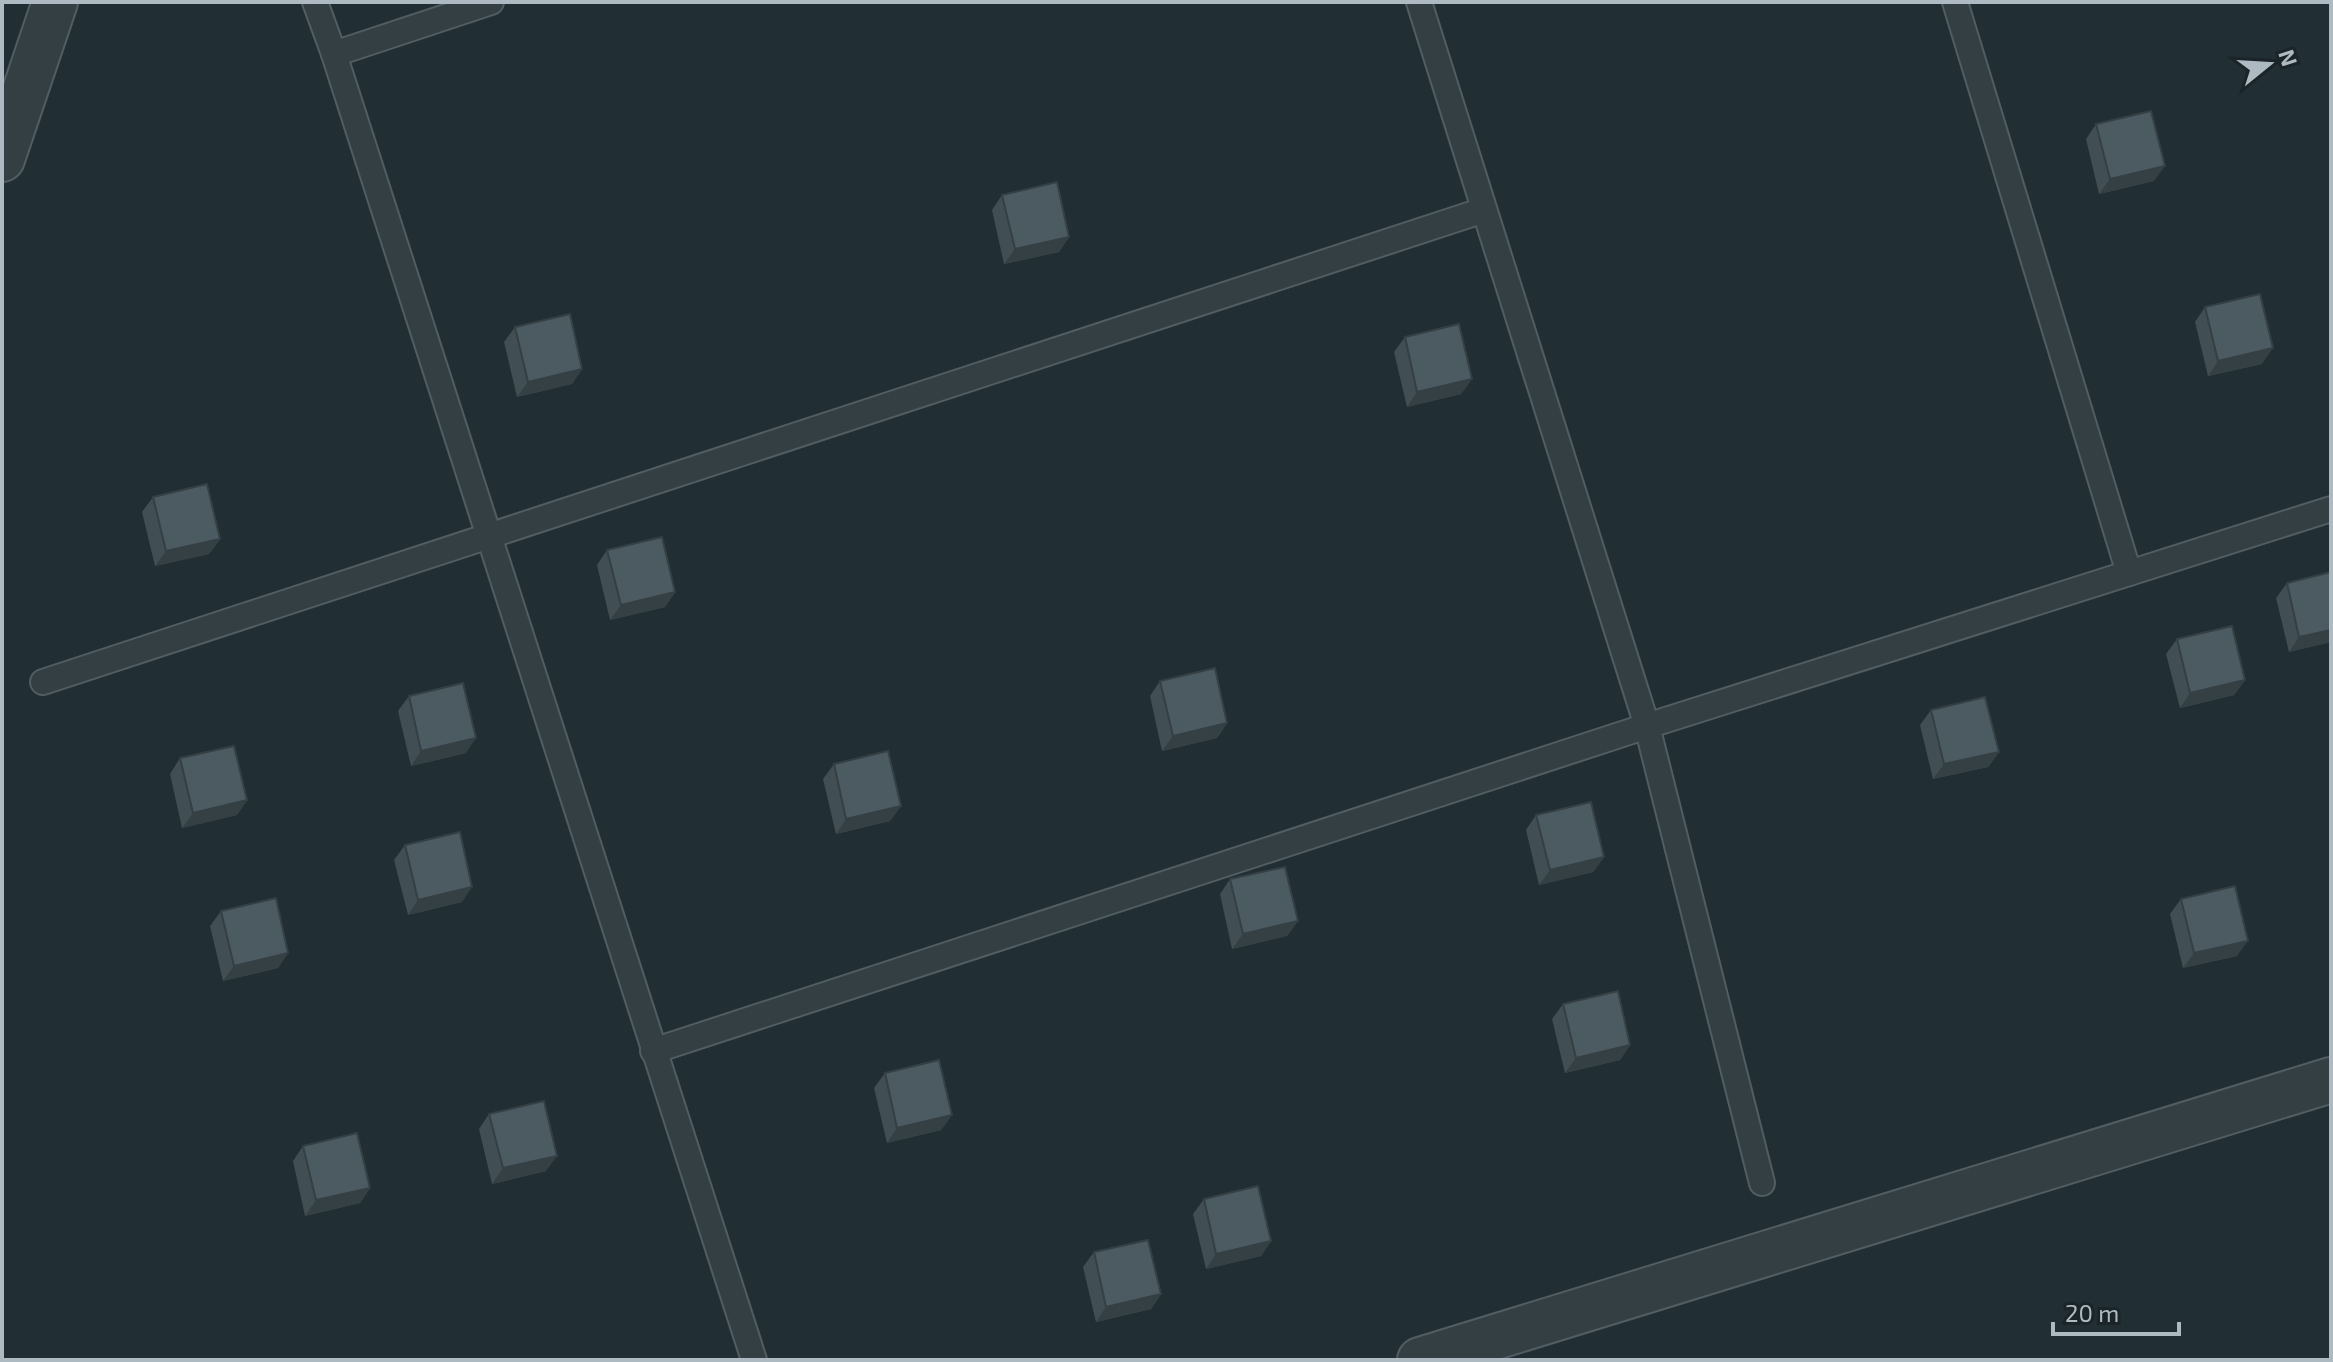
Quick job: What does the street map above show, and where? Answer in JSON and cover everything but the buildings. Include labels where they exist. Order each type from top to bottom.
[{"type":"street","points":[[2,159],[55,2]]},
{"type":"street","points":[[1420,1360],[2331,1080]]},
{"type":"lane","points":[[315,2],[754,1360]]},
{"type":"lane","points":[[334,54],[491,2]]},
{"type":"lane","points":[[1419,2],[1647,726],[1762,1183]]},
{"type":"lane","points":[[1955,2],[2129,573]]},
{"type":"lane","points":[[43,682],[1484,210]]},
{"type":"lane","points":[[653,1051],[1647,726],[2331,509]]}]
